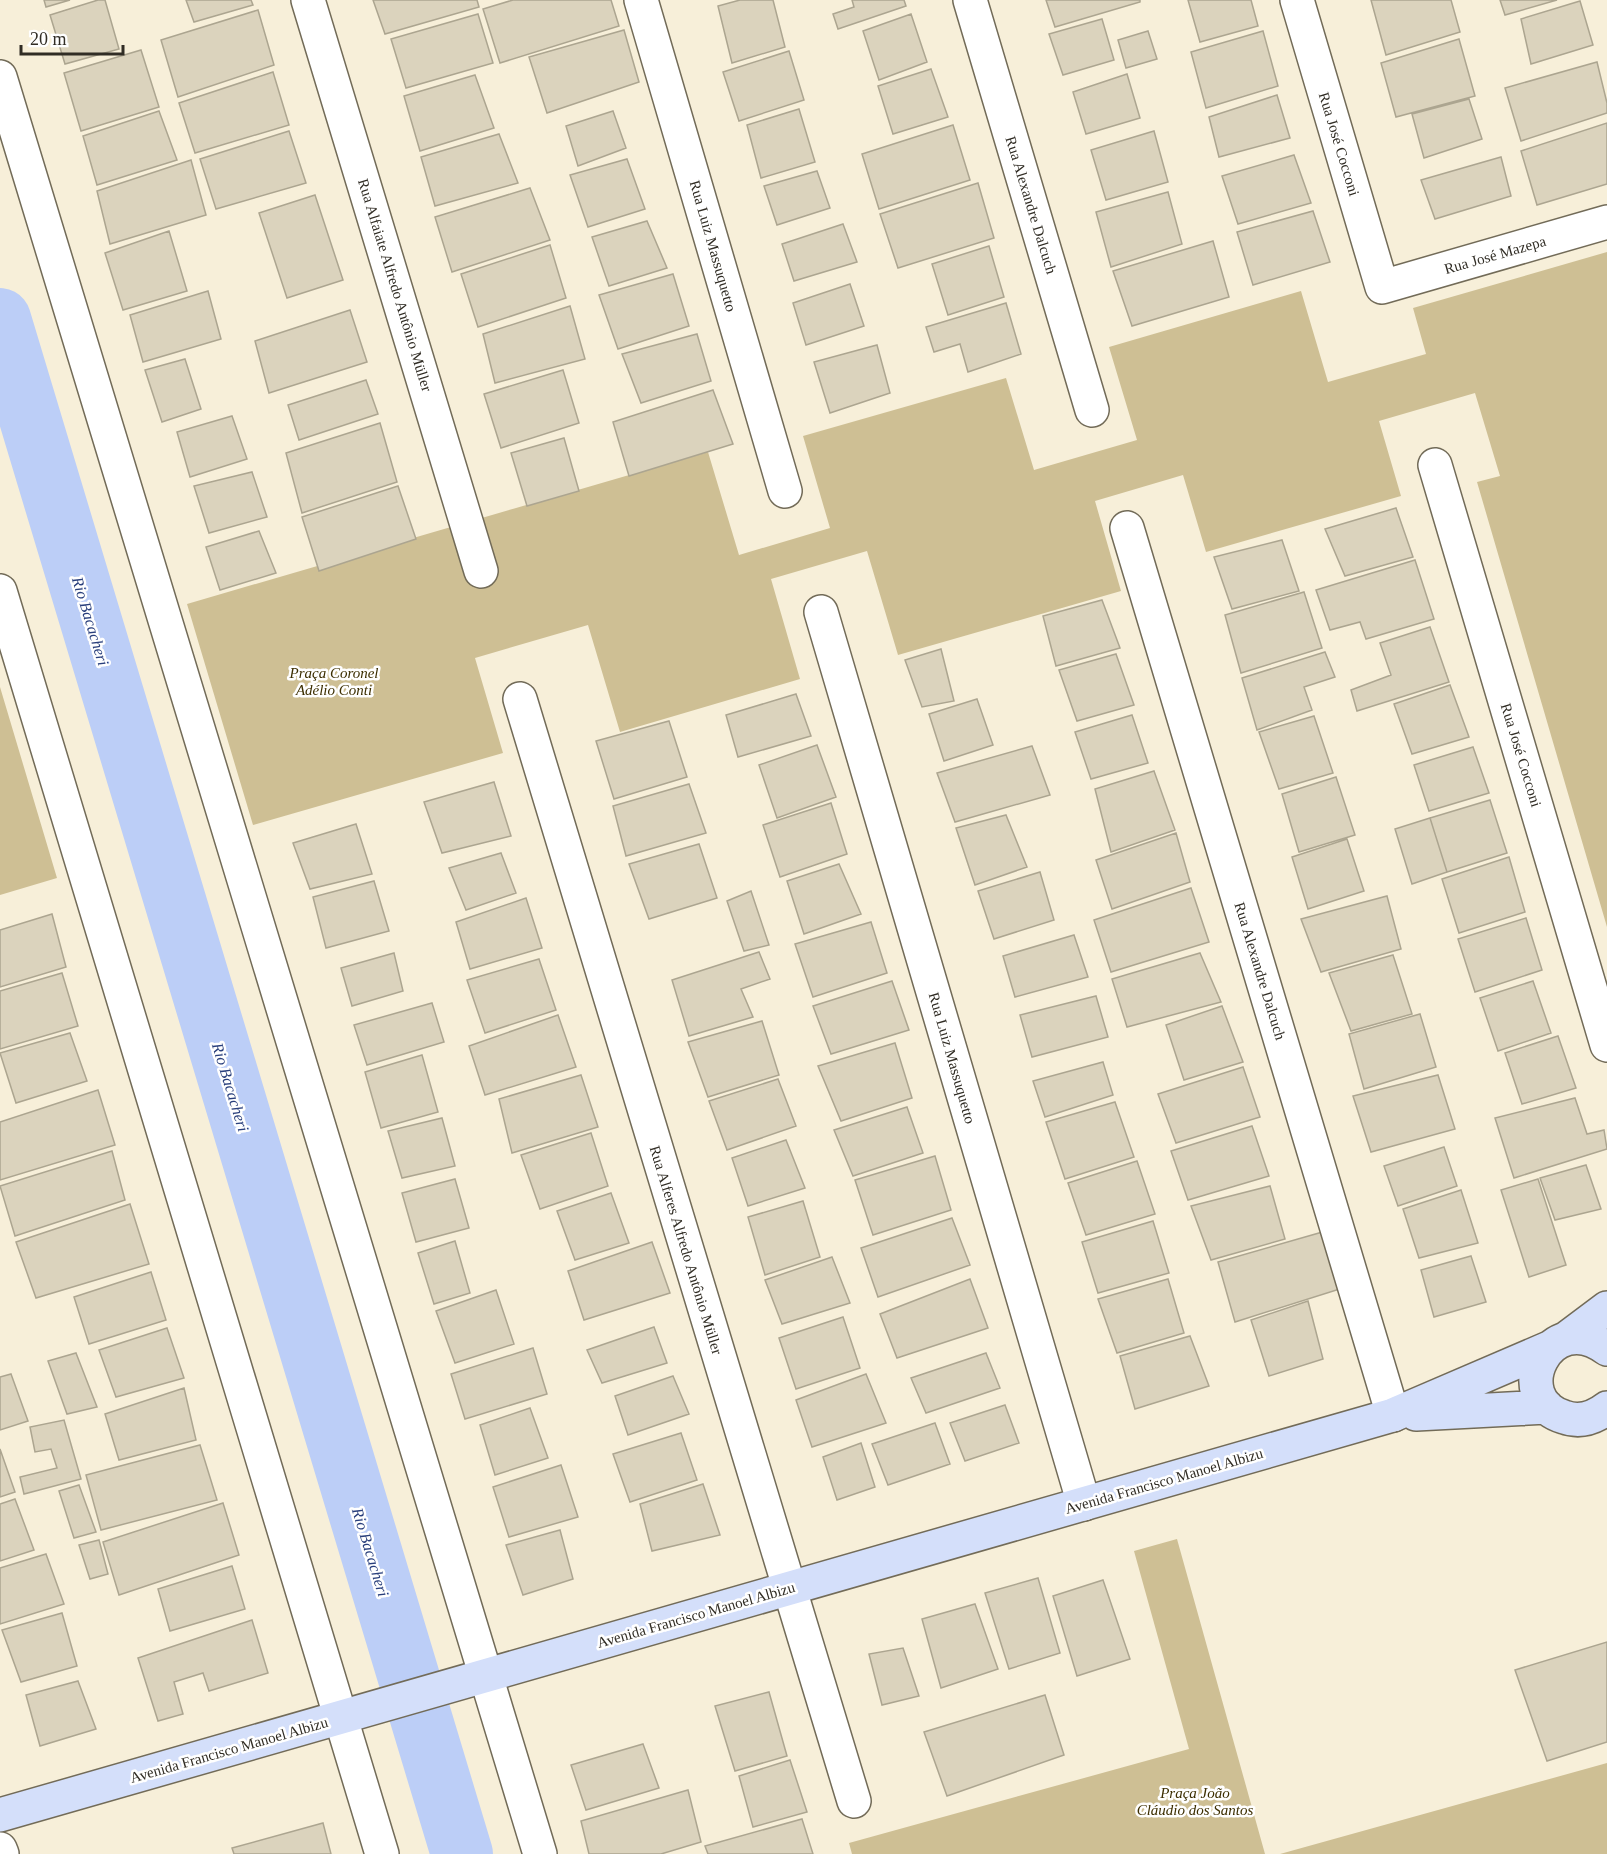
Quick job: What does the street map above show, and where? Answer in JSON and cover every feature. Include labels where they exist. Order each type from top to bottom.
[{"type":"street","name":"Rua Alfaiate Alfredo Antônio Müller","points":[[308,0],[481,571]]},
{"type":"street","name":"Rua Luiz Massuquetto","points":[[641,0],[785,491]]},
{"type":"street","name":"Rua Alexandre Dalcuch","points":[[970,0],[1092,410]]},
{"type":"street","name":"Rua José Cocconi","points":[[1297,0],[1382,287]]},
{"type":"street","points":[[0,77],[476,1678],[540,1854]]},
{"type":"street","name":"Rua José Mazepa","points":[[1382,287],[1607,222]]},
{"type":"street","name":"Rua José Cocconi","points":[[1435,465],[1607,1045]]},
{"type":"street","name":"Rua Alexandre Dalcuch","points":[[1127,528],[1393,1415]]},
{"type":"street","points":[[0,591],[382,1854]]},
{"type":"street","name":"Rua Luiz Massuquetto","points":[[821,612],[1084,1504]]},
{"type":"street","name":"Rua Alferes Alfredo Antônio Müller","points":[[520,699],[854,1801]]},
{"type":"street","name":"Avenida Francisco Manoel Albizu","points":[[0,1815],[1393,1415],[1558,1343],[1607,1308]]},
{"type":"street","points":[[1603,1415],[1583,1420],[1558,1415],[1547,1407],[1540,1397],[1536,1378],[1541,1359],[1558,1343],[1581,1337],[1594,1340],[1607,1349]]},
{"type":"street","name":"Avenida Francisco Manoel Albizu","points":[[1393,1415],[1547,1407]]},
{"type":"street","points":[[0,1849],[2,1854]]},
{"type":"green space","name":"Praça Coronel Adélio Conti","points":[[1607,252],[1607,927],[1477,482],[1500,476],[1475,393],[1379,421],[1401,496],[1206,552],[1183,475],[1095,501],[1121,591],[898,655],[867,551],[771,579],[800,679],[620,732],[588,625],[475,658],[503,753],[253,825],[187,604],[708,452],[739,555],[830,528],[803,436],[1006,378],[1034,470],[1137,440],[1109,347],[1301,291],[1328,382],[1426,354],[1413,308]]},
{"type":"green space","points":[[0,687],[57,878],[0,895]]},
{"type":"green space","name":"Praça João Cláudio dos Santos","points":[[1177,1539],[1265,1854],[852,1854],[849,1843],[1189,1749],[1134,1551]]},
{"type":"green space","name":"Praça João Cláudio dos Santos","points":[[1607,1763],[1607,1854],[1280,1854]]},
{"type":"building","points":[[44,0],[70,0],[46,7]]},
{"type":"building","points":[[98,0],[105,0],[119,49],[65,64],[50,15]]},
{"type":"building","points":[[186,0],[251,0],[253,5],[194,22]]},
{"type":"building","points":[[373,0],[477,0],[479,7],[385,34]]},
{"type":"building","points":[[513,0],[611,0],[619,26],[500,63],[483,9]]},
{"type":"building","points":[[740,0],[773,0],[785,47],[732,63],[718,6]]},
{"type":"building","points":[[852,0],[904,0],[906,6],[838,29],[833,14],[854,7]]},
{"type":"building","points":[[1046,0],[1140,0],[1140,2],[1055,27]]},
{"type":"building","points":[[1188,0],[1251,0],[1258,26],[1200,42]]},
{"type":"building","points":[[1371,0],[1451,0],[1460,32],[1386,55]]},
{"type":"building","points":[[1500,0],[1557,0],[1505,15]]},
{"type":"building","points":[[1580,1],[1593,45],[1531,64],[1521,19]]},
{"type":"building","points":[[258,10],[274,65],[178,97],[161,40]]},
{"type":"building","points":[[478,14],[493,63],[406,88],[391,39]]},
{"type":"building","points":[[911,14],[927,62],[879,80],[863,31]]},
{"type":"building","points":[[1102,19],[1114,60],[1063,75],[1049,34]]},
{"type":"building","points":[[624,30],[639,82],[547,113],[529,57]]},
{"type":"building","points":[[1148,31],[1157,59],[1126,68],[1118,40]]},
{"type":"building","points":[[1263,31],[1278,86],[1206,108],[1191,52]]},
{"type":"building","points":[[1459,39],[1475,96],[1396,117],[1381,63]]},
{"type":"building","points":[[141,50],[159,107],[81,131],[64,73]]},
{"type":"building","points":[[789,51],[804,100],[739,121],[723,72]]},
{"type":"building","points":[[1597,62],[1607,103],[1607,113],[1521,141],[1505,88]]},
{"type":"building","points":[[931,69],[948,117],[893,134],[878,86]]},
{"type":"building","points":[[273,72],[289,125],[195,153],[179,103]]},
{"type":"building","points":[[1127,74],[1140,118],[1086,134],[1073,92]]},
{"type":"building","points":[[475,75],[494,128],[420,151],[404,96]]},
{"type":"building","points":[[1277,95],[1290,138],[1219,157],[1209,117]]},
{"type":"building","points":[[1469,99],[1482,139],[1424,158],[1412,114]]},
{"type":"building","points":[[799,109],[815,162],[761,178],[747,125]]},
{"type":"building","points":[[159,111],[177,160],[97,185],[83,136]]},
{"type":"building","points":[[613,111],[626,148],[578,166],[566,126]]},
{"type":"building","points":[[1607,123],[1607,184],[1537,205],[1521,151]]},
{"type":"building","points":[[953,125],[970,180],[879,209],[862,154]]},
{"type":"building","points":[[289,131],[306,183],[216,209],[200,159]]},
{"type":"building","points":[[1154,131],[1168,182],[1106,200],[1091,150]]},
{"type":"building","points":[[499,134],[518,183],[435,206],[421,157]]},
{"type":"building","points":[[1294,155],[1311,203],[1238,224],[1222,176]]},
{"type":"building","points":[[1501,157],[1511,196],[1435,219],[1421,180]]},
{"type":"building","points":[[627,159],[645,209],[588,227],[570,175]]},
{"type":"building","points":[[191,160],[206,215],[110,244],[97,191]]},
{"type":"building","points":[[817,171],[830,208],[777,225],[764,186]]},
{"type":"building","points":[[978,183],[994,238],[898,268],[880,214]]},
{"type":"building","points":[[530,188],[550,240],[452,272],[435,217]]},
{"type":"building","points":[[1168,192],[1182,244],[1111,267],[1096,212]]},
{"type":"building","points":[[315,195],[343,280],[287,298],[259,213]]},
{"type":"building","points":[[1313,211],[1330,262],[1253,285],[1237,232]]},
{"type":"building","points":[[647,221],[667,268],[609,286],[592,237]]},
{"type":"building","points":[[843,224],[857,262],[794,281],[782,244]]},
{"type":"building","points":[[169,231],[187,291],[123,310],[105,253]]},
{"type":"building","points":[[1213,241],[1229,297],[1132,326],[1113,271]]},
{"type":"building","points":[[550,245],[566,298],[478,327],[461,274]]},
{"type":"building","points":[[989,246],[1004,297],[948,315],[932,264]]},
{"type":"building","points":[[673,274],[689,326],[618,349],[599,295]]},
{"type":"building","points":[[850,284],[864,326],[806,345],[793,303]]},
{"type":"building","points":[[208,291],[221,339],[143,362],[130,315]]},
{"type":"building","points":[[1006,303],[1021,354],[968,372],[960,344],[934,352],[926,327]]},
{"type":"building","points":[[570,306],[585,359],[495,383],[483,334]]},
{"type":"building","points":[[350,310],[367,362],[269,393],[255,341]]},
{"type":"building","points":[[697,334],[711,381],[641,403],[622,354]]},
{"type":"building","points":[[877,345],[890,393],[830,413],[814,362]]},
{"type":"building","points":[[185,359],[201,409],[162,422],[145,370]]},
{"type":"building","points":[[563,370],[579,423],[501,448],[484,394]]},
{"type":"building","points":[[366,380],[378,414],[299,440],[288,405]]},
{"type":"building","points":[[713,390],[733,444],[629,476],[613,422]]},
{"type":"building","points":[[232,416],[247,459],[190,477],[177,432]]},
{"type":"building","points":[[380,423],[397,482],[302,513],[286,453]]},
{"type":"building","points":[[564,438],[579,491],[527,506],[511,453]]},
{"type":"building","points":[[252,472],[267,517],[209,533],[194,486]]},
{"type":"building","points":[[398,486],[416,539],[319,571],[302,517]]},
{"type":"building","points":[[1396,508],[1413,557],[1345,576],[1325,529]]},
{"type":"building","points":[[259,531],[276,573],[220,590],[206,547]]},
{"type":"building","points":[[1282,540],[1299,591],[1232,609],[1214,557]]},
{"type":"building","points":[[1415,560],[1434,619],[1366,639],[1360,622],[1330,630],[1316,590]]},
{"type":"building","points":[[1304,592],[1322,648],[1241,673],[1225,615]]},
{"type":"building","points":[[1102,600],[1120,648],[1056,666],[1043,616]]},
{"type":"building","points":[[1430,627],[1449,682],[1357,711],[1351,690],[1391,675],[1380,643]]},
{"type":"building","points":[[941,649],[954,701],[922,707],[905,660]]},
{"type":"building","points":[[1325,652],[1335,677],[1304,687],[1312,710],[1257,730],[1242,678]]},
{"type":"building","points":[[1116,654],[1134,705],[1077,721],[1059,670]]},
{"type":"building","points":[[1450,685],[1469,737],[1412,754],[1394,704]]},
{"type":"building","points":[[796,694],[811,736],[738,757],[726,715]]},
{"type":"building","points":[[977,699],[993,745],[944,761],[929,714]]},
{"type":"building","points":[[1132,715],[1148,763],[1091,779],[1075,732]]},
{"type":"building","points":[[1314,716],[1333,773],[1279,789],[1259,732]]},
{"type":"building","points":[[669,721],[687,777],[614,799],[596,741]]},
{"type":"building","points":[[817,745],[836,797],[777,818],[759,765]]},
{"type":"building","points":[[1032,746],[1050,795],[955,822],[937,773]]},
{"type":"building","points":[[1473,747],[1489,793],[1429,811],[1414,765]]},
{"type":"building","points":[[1154,771],[1175,830],[1111,852],[1095,789]]},
{"type":"building","points":[[1336,777],[1355,835],[1299,852],[1282,794]]},
{"type":"building","points":[[494,782],[511,836],[442,853],[424,802]]},
{"type":"building","points":[[689,784],[706,833],[626,856],[613,806]]},
{"type":"building","points":[[1490,800],[1507,853],[1447,872],[1430,818]]},
{"type":"building","points":[[831,803],[847,854],[780,877],[763,825]]},
{"type":"building","points":[[1006,815],[1027,867],[975,885],[956,828]]},
{"type":"building","points":[[1430,818],[1447,872],[1412,884],[1395,829]]},
{"type":"building","points":[[356,824],[372,874],[310,889],[293,843]]},
{"type":"building","points":[[1176,833],[1190,882],[1112,909],[1096,860]]},
{"type":"building","points":[[1347,839],[1364,891],[1308,909],[1292,857]]},
{"type":"building","points":[[699,844],[717,898],[649,919],[629,864]]},
{"type":"building","points":[[501,853],[516,893],[466,910],[449,868]]},
{"type":"building","points":[[1509,857],[1525,912],[1459,933],[1442,879]]},
{"type":"building","points":[[839,864],[861,914],[804,934],[787,881]]},
{"type":"building","points":[[1040,872],[1054,920],[994,939],[978,891]]},
{"type":"building","points":[[374,881],[389,931],[326,948],[313,897]]},
{"type":"building","points":[[1191,888],[1209,942],[1111,972],[1094,920]]},
{"type":"building","points":[[751,891],[769,945],[744,951],[727,901]]},
{"type":"building","points":[[1387,896],[1401,949],[1321,972],[1301,919]]},
{"type":"building","points":[[526,898],[542,948],[470,969],[456,922]]},
{"type":"building","points":[[52,914],[66,967],[0,987],[0,930]]},
{"type":"building","points":[[1526,918],[1542,970],[1475,992],[1458,939]]},
{"type":"building","points":[[871,922],[887,973],[813,997],[795,944]]},
{"type":"building","points":[[1074,935],[1088,977],[1015,997],[1003,956]]},
{"type":"building","points":[[759,952],[770,979],[741,989],[753,1017],[689,1036],[672,980]]},
{"type":"building","points":[[394,953],[403,991],[352,1006],[341,968]]},
{"type":"building","points":[[1200,953],[1221,1002],[1127,1027],[1112,979]]},
{"type":"building","points":[[1393,955],[1412,1014],[1351,1031],[1329,973]]},
{"type":"building","points":[[539,959],[556,1010],[485,1033],[467,980]]},
{"type":"building","points":[[62,973],[78,1026],[0,1049],[0,991]]},
{"type":"building","points":[[892,981],[909,1030],[831,1054],[813,1006]]},
{"type":"building","points":[[1533,981],[1551,1033],[1498,1051],[1480,998]]},
{"type":"building","points":[[1096,996],[1108,1037],[1032,1057],[1020,1015]]},
{"type":"building","points":[[432,1003],[444,1042],[367,1065],[354,1025]]},
{"type":"building","points":[[1222,1006],[1243,1062],[1184,1080],[1166,1025]]},
{"type":"building","points":[[1420,1014],[1436,1067],[1364,1089],[1349,1034]]},
{"type":"building","points":[[558,1015],[576,1067],[485,1095],[469,1046]]},
{"type":"building","points":[[762,1021],[779,1075],[708,1097],[688,1042]]},
{"type":"building","points":[[70,1033],[87,1081],[16,1103],[0,1053]]},
{"type":"building","points":[[1558,1036],[1576,1088],[1522,1104],[1505,1053]]},
{"type":"building","points":[[895,1043],[912,1098],[841,1121],[818,1066]]},
{"type":"building","points":[[422,1055],[438,1112],[381,1128],[365,1072]]},
{"type":"building","points":[[1103,1062],[1113,1095],[1045,1117],[1033,1081]]},
{"type":"building","points":[[1243,1067],[1260,1117],[1176,1143],[1158,1094]]},
{"type":"building","points":[[581,1075],[598,1127],[512,1153],[499,1099]]},
{"type":"building","points":[[1438,1075],[1455,1129],[1371,1152],[1353,1096]]},
{"type":"building","points":[[778,1079],[796,1126],[727,1150],[709,1101]]},
{"type":"building","points":[[98,1090],[115,1145],[0,1180],[0,1122]]},
{"type":"building","points":[[1575,1098],[1587,1134],[1604,1130],[1607,1149],[1514,1178],[1495,1118]]},
{"type":"building","points":[[1115,1102],[1134,1157],[1065,1179],[1046,1122]]},
{"type":"building","points":[[907,1107],[923,1153],[853,1176],[834,1130]]},
{"type":"building","points":[[442,1118],[455,1166],[402,1178],[388,1131]]},
{"type":"building","points":[[1252,1126],[1269,1176],[1188,1200],[1171,1151]]},
{"type":"building","points":[[591,1133],[608,1186],[540,1209],[521,1155]]},
{"type":"building","points":[[786,1140],[805,1188],[748,1206],[732,1158]]},
{"type":"building","points":[[1444,1147],[1457,1186],[1398,1206],[1384,1166]]},
{"type":"building","points":[[112,1151],[125,1200],[15,1236],[0,1186]]},
{"type":"building","points":[[935,1156],[951,1210],[873,1235],[855,1180]]},
{"type":"building","points":[[1137,1161],[1155,1214],[1086,1235],[1068,1183]]},
{"type":"building","points":[[1586,1165],[1601,1209],[1555,1220],[1540,1178]]},
{"type":"building","points":[[455,1179],[469,1228],[416,1242],[402,1193]]},
{"type":"building","points":[[1538,1179],[1566,1265],[1529,1277],[1501,1190]]},
{"type":"building","points":[[1270,1186],[1285,1239],[1211,1260],[1191,1206]]},
{"type":"building","points":[[1461,1190],[1478,1243],[1419,1258],[1403,1209]]},
{"type":"building","points":[[611,1193],[629,1243],[575,1260],[557,1211]]},
{"type":"building","points":[[803,1201],[820,1257],[765,1275],[748,1217]]},
{"type":"building","points":[[130,1204],[149,1264],[36,1298],[16,1242]]},
{"type":"building","points":[[952,1218],[970,1265],[878,1297],[861,1248]]},
{"type":"building","points":[[1153,1221],[1169,1273],[1098,1293],[1082,1242]]},
{"type":"building","points":[[1326,1231],[1346,1287],[1235,1322],[1218,1262]]},
{"type":"building","points":[[455,1241],[470,1293],[434,1304],[418,1253]]},
{"type":"building","points":[[652,1242],[670,1293],[584,1320],[568,1271]]},
{"type":"building","points":[[1471,1256],[1486,1302],[1434,1317],[1421,1270]]},
{"type":"building","points":[[832,1257],[850,1303],[782,1324],[765,1280]]},
{"type":"building","points":[[151,1272],[166,1320],[89,1344],[74,1297]]},
{"type":"building","points":[[970,1279],[988,1328],[897,1358],[880,1314]]},
{"type":"building","points":[[1168,1279],[1184,1333],[1117,1353],[1098,1299]]},
{"type":"building","points":[[496,1290],[514,1344],[455,1363],[436,1311]]},
{"type":"building","points":[[1308,1301],[1323,1359],[1269,1376],[1251,1320]]},
{"type":"building","points":[[843,1317],[860,1368],[796,1389],[779,1338]]},
{"type":"building","points":[[654,1327],[667,1363],[602,1383],[587,1350]]},
{"type":"building","points":[[167,1328],[184,1378],[116,1397],[99,1350]]},
{"type":"building","points":[[1190,1336],[1209,1386],[1135,1409],[1120,1356]]},
{"type":"building","points":[[533,1348],[547,1394],[465,1419],[451,1374]]},
{"type":"building","points":[[76,1353],[97,1407],[67,1414],[48,1361]]},
{"type":"building","points":[[986,1353],[1000,1388],[926,1413],[911,1378]]},
{"type":"building","points":[[11,1374],[28,1421],[0,1430],[0,1377]]},
{"type":"building","points":[[866,1374],[886,1423],[812,1447],[796,1400]]},
{"type":"building","points":[[673,1376],[689,1414],[628,1435],[615,1396]]},
{"type":"building","points":[[184,1388],[196,1440],[119,1460],[105,1414]]},
{"type":"building","points":[[1005,1405],[1019,1443],[965,1461],[950,1423]]},
{"type":"building","points":[[530,1408],[548,1458],[495,1475],[480,1425]]},
{"type":"building","points":[[64,1420],[81,1479],[24,1494],[20,1477],[57,1468],[51,1449],[35,1452],[30,1427]]},
{"type":"building","points":[[935,1423],[950,1464],[888,1485],[872,1444]]},
{"type":"building","points":[[681,1433],[697,1480],[630,1502],[613,1454]]},
{"type":"building","points":[[861,1443],[875,1487],[837,1500],[823,1457]]},
{"type":"building","points":[[200,1445],[217,1500],[101,1530],[86,1475]]},
{"type":"building","points":[[0,1449],[15,1492],[0,1497]]},
{"type":"building","points":[[561,1465],[578,1517],[509,1537],[493,1487]]},
{"type":"building","points":[[703,1484],[720,1535],[652,1551],[640,1504]]},
{"type":"building","points":[[79,1485],[96,1532],[74,1538],[59,1491]]},
{"type":"building","points":[[15,1499],[34,1550],[0,1561],[0,1504]]},
{"type":"building","points":[[223,1503],[239,1555],[119,1595],[103,1542]]},
{"type":"building","points":[[560,1530],[573,1579],[523,1595],[506,1545]]},
{"type":"building","points":[[99,1540],[108,1574],[90,1579],[79,1545]]},
{"type":"building","points":[[46,1554],[64,1604],[0,1624],[0,1568]]},
{"type":"building","points":[[232,1566],[245,1609],[170,1631],[158,1589]]},
{"type":"building","points":[[1038,1578],[1060,1653],[1009,1669],[985,1593]]},
{"type":"building","points":[[1103,1580],[1130,1659],[1077,1676],[1053,1596]]},
{"type":"building","points":[[975,1604],[998,1669],[941,1688],[922,1619]]},
{"type":"building","points":[[62,1613],[77,1666],[21,1682],[2,1630]]},
{"type":"building","points":[[252,1620],[268,1673],[209,1691],[203,1673],[174,1682],[183,1714],[158,1721],[138,1658]]},
{"type":"building","points":[[1607,1642],[1607,1742],[1547,1761],[1515,1670]]},
{"type":"building","points":[[903,1648],[919,1696],[882,1705],[869,1654]]},
{"type":"building","points":[[78,1681],[96,1729],[40,1746],[26,1695]]},
{"type":"building","points":[[769,1692],[787,1756],[735,1771],[715,1706]]},
{"type":"building","points":[[1045,1695],[1064,1755],[947,1796],[924,1732]]},
{"type":"building","points":[[643,1744],[659,1788],[586,1810],[571,1765]]},
{"type":"building","points":[[790,1760],[807,1812],[753,1827],[739,1776]]},
{"type":"building","points":[[688,1790],[701,1842],[661,1854],[589,1854],[581,1821]]},
{"type":"building","points":[[802,1819],[813,1854],[708,1854],[705,1846]]},
{"type":"building","points":[[323,1823],[331,1854],[234,1854],[232,1848]]},
{"type":"waterway","name":"Rio Bacacheri","points":[[0,319],[462,1854]]}]
